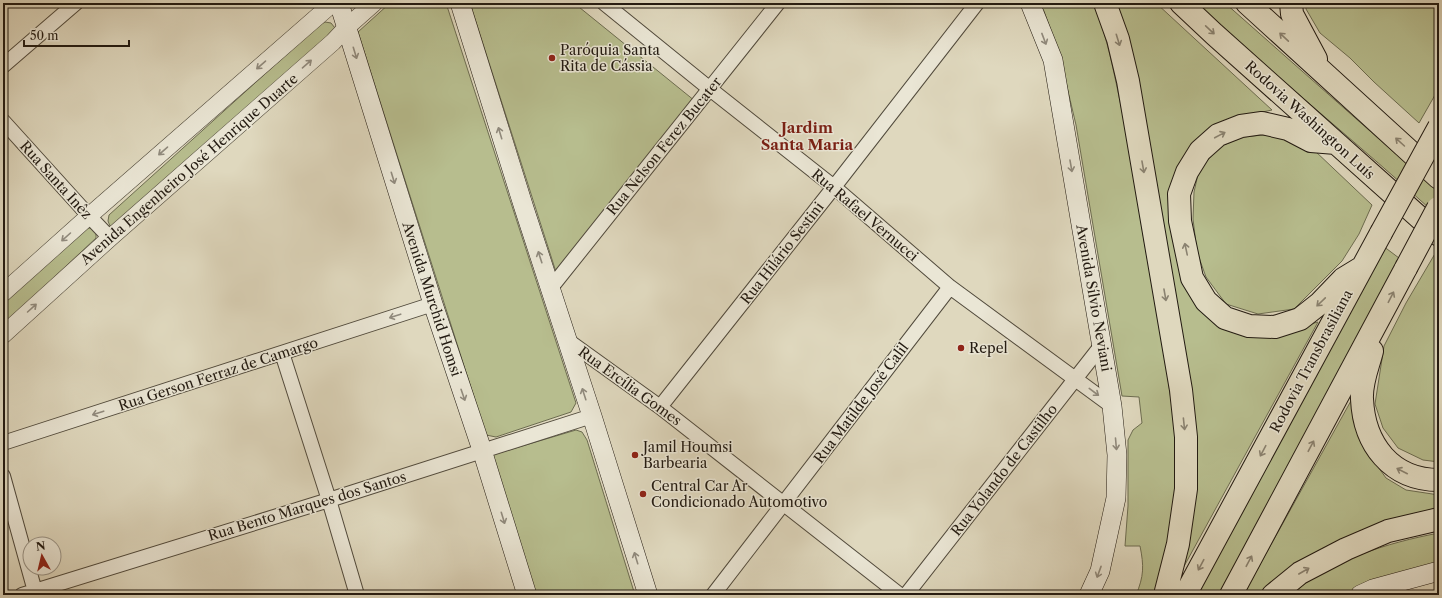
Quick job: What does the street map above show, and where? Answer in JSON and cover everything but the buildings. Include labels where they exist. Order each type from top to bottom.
[{"type":"highway","points":[[1105,3],[1118,40],[1128,81],[1181,390],[1186,437],[1186,489],[1178,544],[1166,595]]},
{"type":"highway","name":"Rodovia Washington Luís","points":[[1182,3],[1214,34],[1439,235]]},
{"type":"highway","points":[[1247,3],[1439,178]]},
{"type":"highway","points":[[1291,3],[1292,14],[1323,73]]},
{"type":"highway","points":[[1336,143],[1311,141],[1288,129],[1262,123],[1241,126],[1218,135],[1200,151],[1187,172],[1179,194],[1180,221],[1192,278],[1206,301],[1225,318],[1249,326],[1275,327],[1300,319],[1319,304],[1343,280],[1361,268]]},
{"type":"highway","name":"Rodovia Transbrasiliana","points":[[1185,595],[1361,268],[1439,127]]},
{"type":"highway","points":[[1231,595],[1439,206]]},
{"type":"highway","points":[[1376,325],[1372,352],[1366,370],[1362,397],[1364,420],[1372,442],[1387,462],[1402,472],[1426,480],[1439,480]]},
{"type":"highway","points":[[1273,595],[1300,573],[1346,549],[1388,531],[1439,519]]},
{"type":"main road","name":"Avenida Murchid Homsi","points":[[338,3],[347,27],[433,304],[482,450],[527,595]]},
{"type":"main road","points":[[460,3],[648,595]]},
{"type":"main road","name":"Avenida Sílvio Neviani","points":[[1030,3],[1053,60],[1112,406],[1117,455],[1116,498],[1100,571],[1089,595]]},
{"type":"main road","points":[[1366,592],[1439,571]]},
{"type":"street","points":[[3,66],[76,3]]},
{"type":"street","points":[[3,293],[333,3]]},
{"type":"street","name":"Avenida Engenheiro José Henrique Duarte","points":[[3,335],[110,238],[334,42],[347,27],[374,3]]},
{"type":"street","name":"Rua Rafael Vernucci","points":[[604,3],[834,187],[950,287],[1112,406]]},
{"type":"street","name":"Rua Nelson Ferez Bucater","points":[[550,289],[778,3]]},
{"type":"street","name":"Rua Hilário Sestini","points":[[660,407],[977,3]]},
{"type":"street","name":"Rua Santa Inêz","points":[[3,120],[110,238]]},
{"type":"street","name":"Rua Matilde José Calil","points":[[713,595],[950,287]]},
{"type":"street","name":"Rua Gerson Ferraz de Camargo","points":[[3,443],[433,304]]},
{"type":"street","name":"Rua Ercília Gomes","points":[[567,340],[660,407],[783,505],[900,595]]},
{"type":"street","name":"Rua Yolando de Castilho","points":[[906,595],[1101,346]]},
{"type":"street","points":[[282,353],[329,500],[357,595]]},
{"type":"street","name":"Rua Bento Marques dos Santos","points":[[31,594],[592,416]]},
{"type":"street","points":[[3,476],[31,594]]},
{"type":"green space","points":[[390,3],[446,3],[576,403],[571,412],[496,437],[486,435],[358,32]]},
{"type":"green space","points":[[470,3],[574,3],[695,101],[556,272]]},
{"type":"green space","points":[[1039,3],[1093,3],[1107,45],[1124,121],[1144,243],[1163,345],[1175,433],[1176,467],[1172,523],[1165,560],[1154,595],[1136,595],[1141,582],[1142,571],[1140,546],[1125,546],[1128,506],[1128,440],[1133,430],[1142,423],[1139,397],[1122,396],[1076,125],[1060,57],[1044,11]]},
{"type":"green space","points":[[1112,3],[1156,3],[1272,110],[1233,118],[1197,139],[1180,163],[1206,310],[1271,334],[1318,322],[1182,570],[1194,466]]},
{"type":"green space","points":[[1196,3],[1225,3],[1439,192],[1439,217],[1256,57]]},
{"type":"green space","points":[[1306,3],[1439,3],[1439,88],[1419,123],[1350,58],[1320,33],[1306,9]]},
{"type":"green space","points":[[325,22],[331,23],[335,28],[333,34],[116,226],[110,226],[108,221],[109,215],[318,26]]},
{"type":"green space","points":[[1273,134],[1314,150],[1372,205],[1359,234],[1342,261],[1294,309],[1258,314],[1226,304],[1206,277],[1197,252],[1193,219],[1194,192],[1199,170],[1219,147],[1243,137]]},
{"type":"green space","points":[[86,228],[91,228],[96,232],[96,238],[3,325],[3,304]]},
{"type":"green space","points":[[1383,246],[1399,258],[1353,350],[1219,595],[1194,595]]},
{"type":"green space","points":[[1436,252],[1439,255],[1439,462],[1423,460],[1398,448],[1383,428],[1375,404],[1384,346],[1406,303]]},
{"type":"green space","points":[[1352,399],[1361,443],[1386,478],[1406,490],[1439,495],[1439,514],[1283,576],[1260,595],[1243,595]]},
{"type":"green space","points":[[576,430],[582,432],[587,440],[635,595],[533,595],[492,455]]},
{"type":"green space","points":[[1439,533],[1439,564],[1351,595],[1290,595],[1324,572],[1360,555],[1399,542]]},
{"type":"place","name":"Paróquia Santa Rita de Cássia","points":[[552,58]]},
{"type":"place","name":"Repel","points":[[961,348]]},
{"type":"place","name":"Jamil Houmsi Barbearia","points":[[635,455]]},
{"type":"place","name":"Central Car Ar Condicionado Automotivo","points":[[643,494]]},
{"type":"district","name":"Jardim Santa Maria","points":[[807,136]]}]
